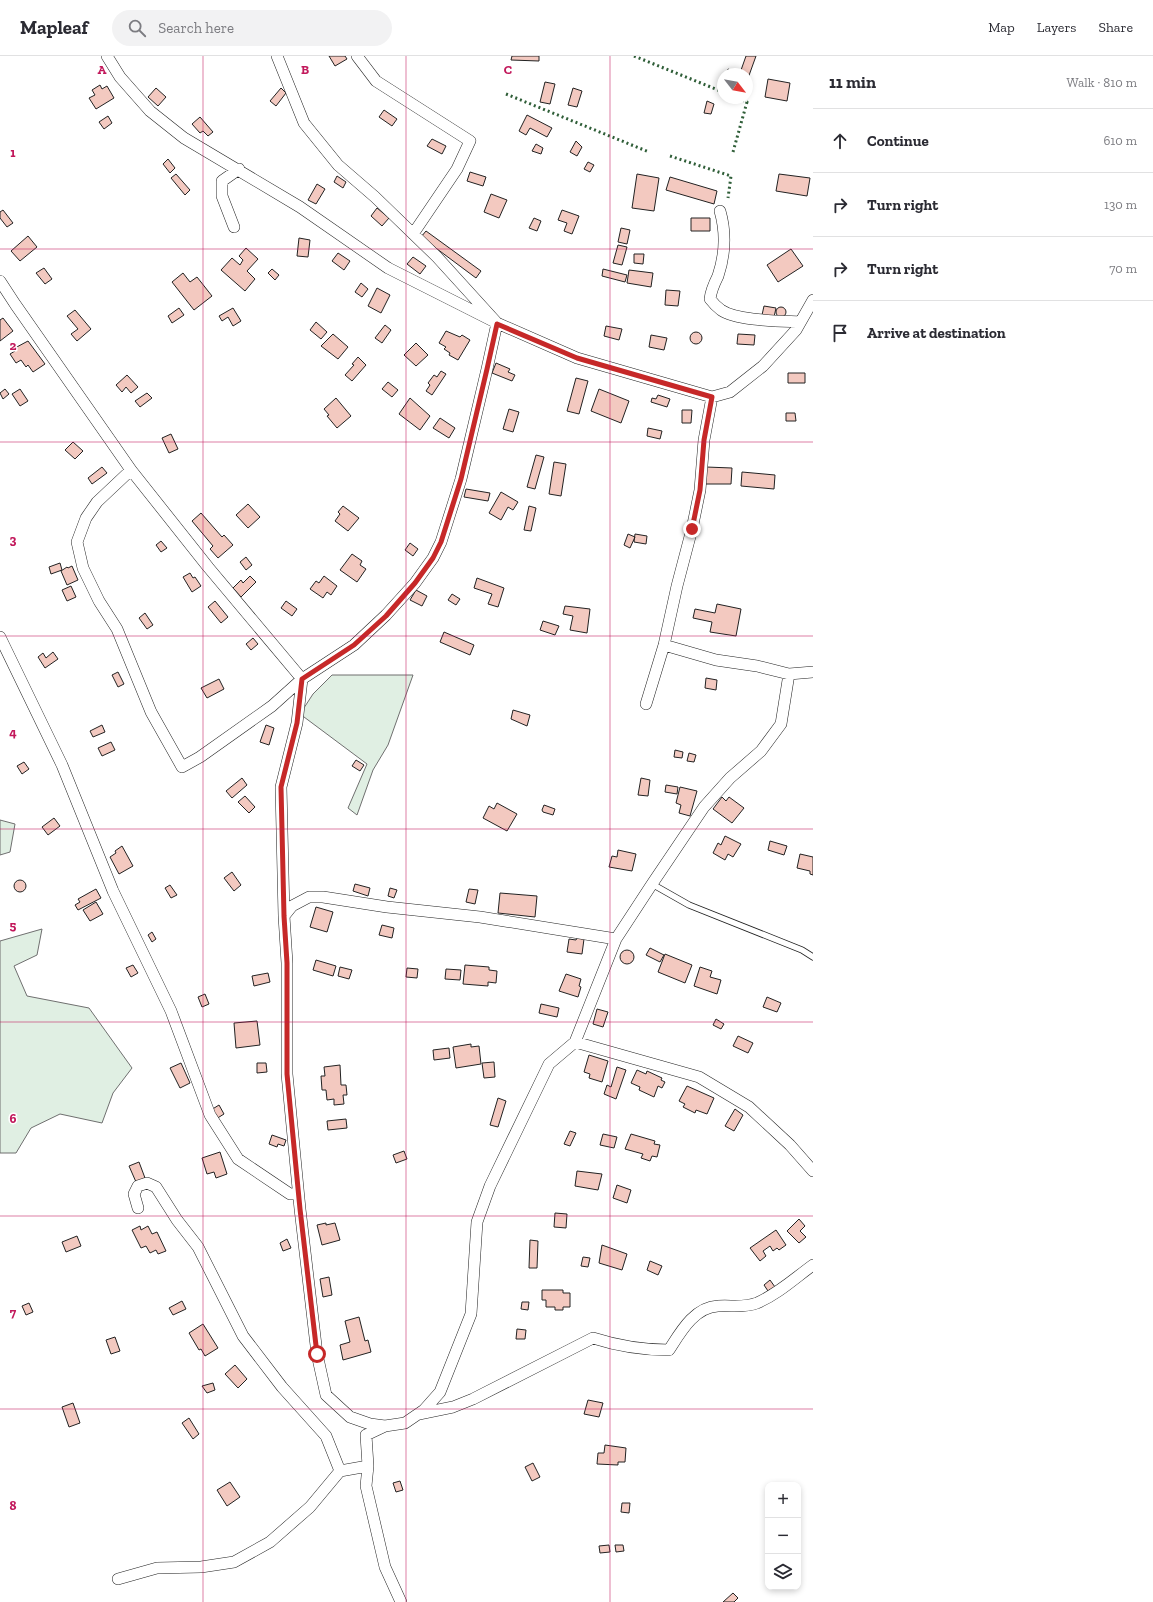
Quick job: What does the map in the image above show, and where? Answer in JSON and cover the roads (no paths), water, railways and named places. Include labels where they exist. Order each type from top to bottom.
[{"type":"street","points":[[107,56],[120,76],[150,111],[184,138],[239,169],[300,207],[388,268],[497,324],[577,358],[712,397],[730,392],[763,366],[796,330],[813,300]]},
{"type":"street","points":[[277,56],[304,123],[338,165],[437,257],[497,324]]},
{"type":"street","points":[[358,56],[376,81],[470,141],[457,169],[413,234]]},
{"type":"street","points":[[234,228],[222,196],[222,181],[239,169]]},
{"type":"street","points":[[720,211],[724,235],[723,255],[718,275],[711,291],[710,299],[722,311],[742,317],[772,321],[800,322]]},
{"type":"street","points":[[0,281],[131,470],[208,567],[302,679],[297,723],[281,787],[284,916],[287,963],[287,1074],[298,1194],[317,1354],[326,1395],[350,1417],[370,1424],[386,1426]]},
{"type":"street","points":[[131,470],[97,502],[86,518],[77,542],[83,568],[99,601],[117,628],[151,712],[182,767],[200,757],[272,706],[302,679],[354,645],[386,616],[415,583],[433,558],[441,542],[461,479],[497,324]]},
{"type":"street","points":[[646,704],[664,646],[700,490],[704,440],[712,397]]},
{"type":"street","points":[[0,637],[62,765],[113,891],[171,1011],[210,1115],[238,1159],[290,1194],[298,1194]]},
{"type":"street","points":[[664,646],[716,660],[757,666],[789,674],[813,672]]},
{"type":"street","points":[[401,1602],[385,1567],[366,1486],[368,1466],[366,1435],[386,1426],[405,1423],[424,1410],[440,1392],[471,1314],[477,1222],[490,1186],[549,1064],[575,1042],[616,939],[704,807],[730,778],[761,751],[781,724],[789,674]]},
{"type":"street","points":[[284,916],[292,906],[309,897],[323,897],[387,907],[480,917],[616,939]]},
{"type":"street","points":[[575,1042],[698,1077],[749,1107],[790,1145],[813,1171]]},
{"type":"street","points":[[138,1208],[134,1194],[138,1186],[147,1182],[156,1187],[177,1220],[198,1247],[243,1336],[282,1387],[326,1436],[340,1471]]},
{"type":"street","points":[[418,1414],[453,1407],[473,1399],[593,1338],[615,1345],[647,1350],[669,1350],[683,1329],[696,1315],[709,1308],[717,1306],[736,1307],[755,1304],[773,1295],[813,1265]]},
{"type":"street","points":[[118,1579],[157,1568],[201,1567],[234,1562],[270,1542],[310,1507],[340,1471],[368,1466]]},
{"type":"lane","points":[[652,884],[689,905],[802,950],[813,957]]}]
